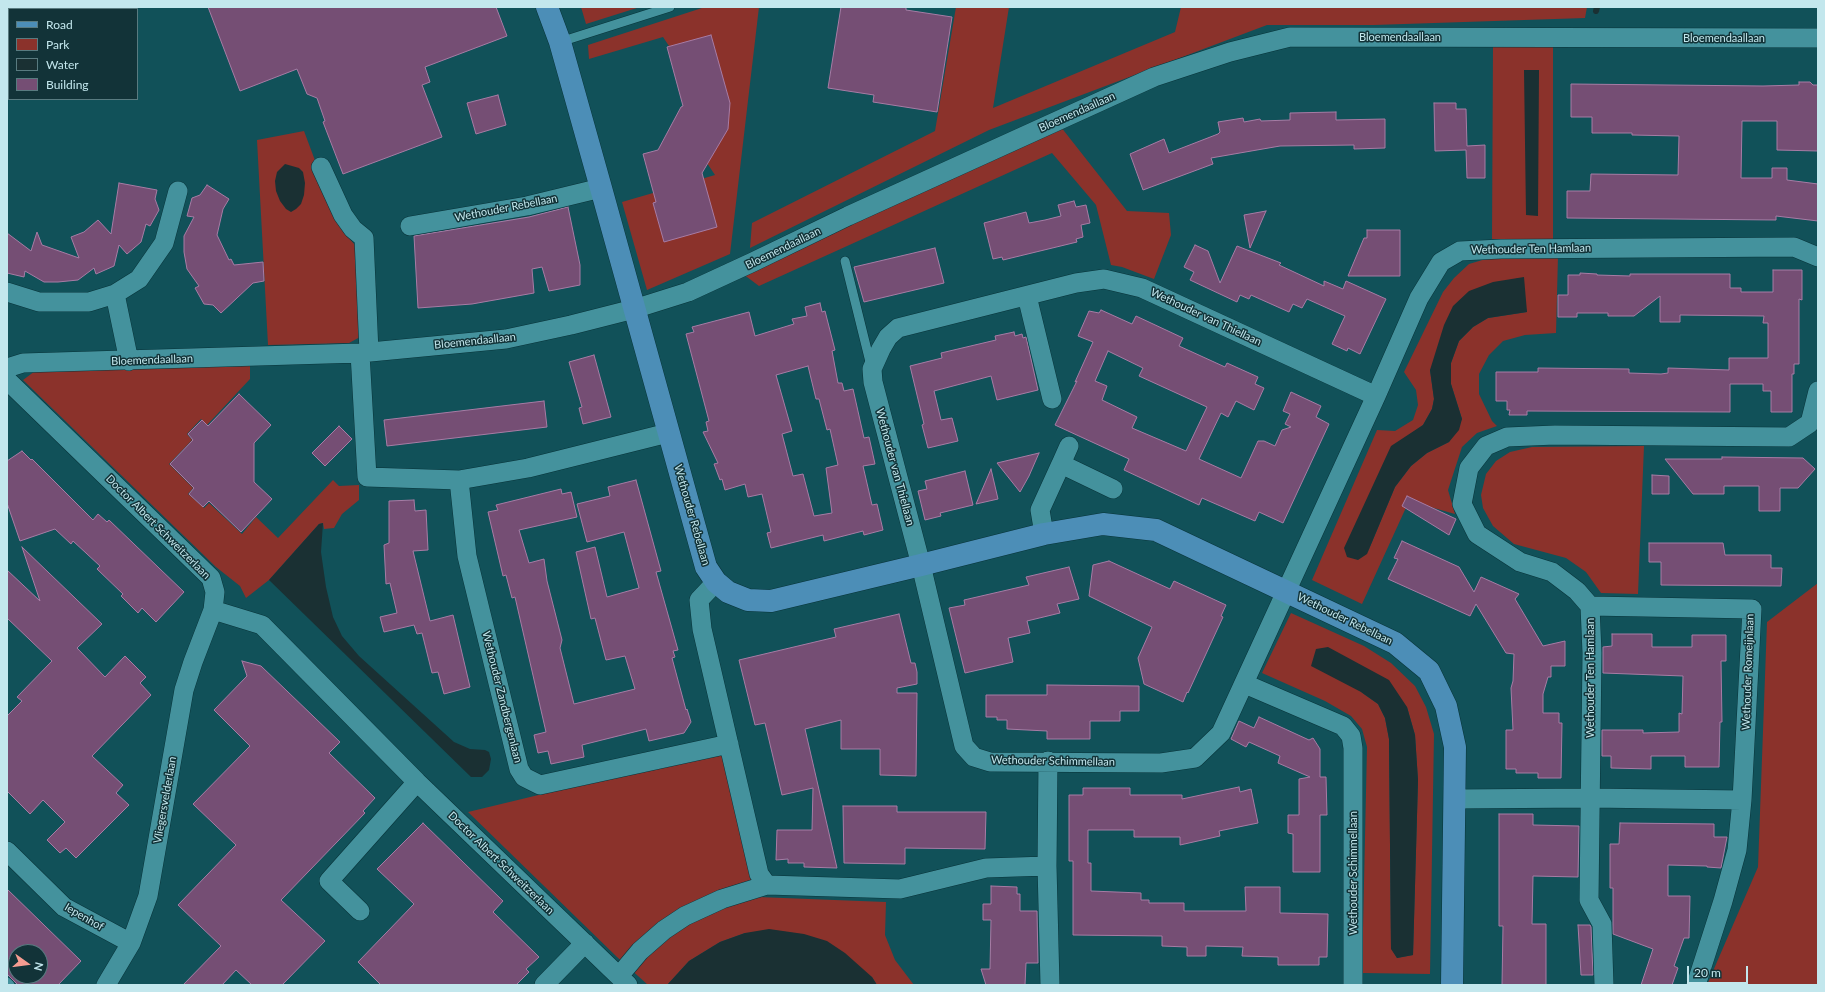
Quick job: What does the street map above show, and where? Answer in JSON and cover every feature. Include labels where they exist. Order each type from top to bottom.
[{"type":"street","name":"Wethouder Rebellaan","points":[[547,7],[560,42],[706,567],[716,582],[728,592],[748,600],[771,601],[1044,534],[1103,524],[1156,530],[1395,643],[1429,671],[1446,706],[1455,747],[1452,985]]},
{"type":"street","name":"Bloemendaallaan","points":[[7,368],[23,363],[129,361],[364,352],[506,339],[571,325],[634,309],[688,292],[854,213],[1154,77],[1230,52],[1290,37],[1818,38]]},
{"type":"street","points":[[321,167],[343,215],[353,228],[364,238],[364,352],[367,478],[459,480],[528,468],[668,433]]},
{"type":"street","name":"Wethouder Rebellaan","points":[[410,226],[527,206],[601,188]]},
{"type":"street","points":[[7,292],[39,302],[89,302],[115,294],[139,279],[164,243],[178,191]]},
{"type":"street","name":"Wethouder Ten Hamlaan","points":[[1287,591],[1376,396],[1418,298],[1441,262],[1460,251],[1501,248],[1794,247],[1818,257]]},
{"type":"street","name":"Wethouder van Thiellaan","points":[[920,565],[873,382],[872,369],[888,337],[898,328],[1076,283],[1104,279],[1142,288],[1376,396]]},
{"type":"street","points":[[115,294],[129,361]]},
{"type":"street","points":[[1027,296],[1052,399]]},
{"type":"street","name":"Doctor Albert Schweitzerlaan","points":[[7,380],[211,578],[215,592],[213,610],[262,625],[417,782],[624,981]]},
{"type":"street","name":"Wethouder Ten Hamlaan","points":[[1604,985],[1602,924],[1589,900],[1592,654],[1590,606],[1577,591],[1552,572],[1520,562],[1477,534],[1462,504],[1469,468],[1486,446],[1506,437],[1555,435],[1789,437],[1810,423],[1818,391]]},
{"type":"street","points":[[1044,534],[1040,510],[1069,446]]},
{"type":"street","points":[[1061,464],[1113,489]]},
{"type":"street","name":"Wethouder Zandbergenlaan","points":[[459,480],[468,556],[519,769],[524,777],[540,785],[729,744]]},
{"type":"street","name":"Wethouder Schimmellaan","points":[[920,565],[964,746],[974,757],[990,762],[1048,761],[1161,764],[1194,758],[1222,733],[1287,591]]},
{"type":"street","points":[[716,582],[699,600],[702,629],[759,874],[767,885]]},
{"type":"street","name":"Wethouder Romeijnlaan","points":[[1590,606],[1752,609],[1742,800],[1737,850],[1723,901],[1696,985]]},
{"type":"street","name":"Vliegersvelderlaan","points":[[106,985],[131,943],[148,896],[184,690],[213,610]]},
{"type":"street","name":"Wethouder Schimmellaan","points":[[1245,684],[1343,726],[1351,736],[1353,748],[1354,985]]},
{"type":"street","points":[[1048,761],[1047,866],[1050,985]]},
{"type":"street","points":[[360,911],[329,881],[417,782]]},
{"type":"street","points":[[1454,800],[1590,798],[1742,800]]},
{"type":"street","name":"Iepenhof","points":[[7,851],[64,907],[131,943]]},
{"type":"street","points":[[624,981],[640,951],[664,930],[685,916],[722,899],[767,885],[900,889],[986,868],[1047,866]]},
{"type":"street","points":[[544,985],[585,944]]},
{"type":"lane","points":[[560,42],[670,7]]},
{"type":"lane","name":"Wethouder van Thiellaan","points":[[845,261],[872,369]]},
{"type":"lane","points":[[7,982],[10,985]]},
{"type":"green space","points":[[581,7],[640,7],[586,24]]},
{"type":"green space","points":[[705,7],[759,7],[730,254],[647,290],[622,202],[715,175],[705,160],[671,49],[663,37],[589,59],[588,45]]},
{"type":"green space","points":[[956,7],[1009,7],[993,108],[1175,32],[1181,7],[1587,7],[1585,18],[1374,25],[1267,25],[989,130],[750,248],[752,223],[935,131]]},
{"type":"green space","points":[[1493,46],[1553,46],[1553,239],[1492,239]]},
{"type":"green space","points":[[1057,122],[1127,211],[1169,213],[1171,235],[1154,279],[1122,267],[1111,265],[1096,205],[1052,153],[759,286],[743,274]]},
{"type":"green space","points":[[304,131],[338,222],[345,234],[355,245],[360,337],[349,343],[268,345],[257,140]]},
{"type":"green space","points":[[1496,256],[1558,256],[1556,333],[1525,335],[1503,341],[1489,355],[1479,374],[1479,394],[1492,421],[1497,426],[1477,433],[1462,447],[1448,490],[1455,514],[1409,501],[1362,604],[1312,580],[1377,430],[1395,431],[1413,420],[1418,405],[1416,390],[1404,372],[1443,292],[1454,278],[1469,264]],"holes":[[[1517,278],[1527,312],[1488,318],[1473,327],[1459,341],[1451,363],[1451,384],[1462,419],[1449,442],[1427,453],[1411,466],[1395,487],[1367,554],[1409,435],[1423,425],[1432,409],[1434,399],[1430,370]]]},
{"type":"green space","points":[[250,366],[250,379],[207,425],[201,419],[187,434],[192,440],[169,464],[193,488],[188,494],[204,508],[209,503],[242,534],[256,517],[278,538],[333,480],[339,486],[359,485],[359,500],[342,514],[334,528],[324,529],[323,523],[319,524],[269,580],[246,598],[240,586],[216,567],[23,380],[35,371]]},
{"type":"green space","points":[[1644,446],[1638,594],[1601,593],[1586,572],[1566,558],[1514,544],[1493,526],[1483,508],[1481,495],[1486,474],[1496,461],[1510,452],[1532,447]]},
{"type":"green space","points":[[1818,583],[1818,985],[1707,985],[1758,867],[1767,622]]},
{"type":"green space","points":[[1291,613],[1364,646],[1391,663],[1415,686],[1426,707],[1434,734],[1430,974],[1362,973],[1367,747],[1362,729],[1351,716],[1325,701],[1262,673]],"holes":[[[1361,692],[1407,707],[1415,735],[1418,781],[1413,955],[1397,958],[1391,948],[1389,739],[1385,718],[1378,704]]]},
{"type":"green space","points":[[721,751],[758,897],[886,902],[885,935],[895,960],[914,985],[877,985],[872,977],[745,933],[720,942],[689,961],[668,984],[669,985],[648,985],[617,957],[468,812]]},
{"type":"water","points":[[1524,70],[1539,70],[1538,216],[1526,215]]},
{"type":"water","points":[[285,164],[299,168],[303,172],[305,183],[304,195],[301,204],[291,212],[286,209],[280,201],[276,191],[275,181],[277,172]]},
{"type":"water","points":[[1524,277],[1527,312],[1488,318],[1473,327],[1459,341],[1451,363],[1451,384],[1462,419],[1459,430],[1449,442],[1427,453],[1411,466],[1395,487],[1367,554],[1358,560],[1347,557],[1344,548],[1391,446],[1423,425],[1432,409],[1434,399],[1430,370],[1444,325],[1453,306],[1469,291],[1493,282]]},
{"type":"water","points":[[323,523],[321,552],[326,587],[333,617],[342,636],[359,656],[454,742],[470,749],[485,750],[489,752],[491,759],[489,770],[482,777],[471,777],[269,580],[319,524]]},
{"type":"water","points":[[1328,647],[1389,680],[1407,707],[1415,735],[1418,780],[1413,955],[1397,958],[1391,949],[1389,739],[1385,718],[1378,704],[1361,692],[1311,666],[1316,649]]},
{"type":"water","points":[[769,929],[804,934],[827,941],[845,953],[872,977],[877,985],[668,984],[689,961],[720,942],[745,933]]},
{"type":"building","points":[[208,7],[496,7],[507,36],[425,67],[430,82],[422,85],[442,137],[343,174],[323,122],[325,121],[317,98],[307,94],[297,69],[240,91]]},
{"type":"building","points":[[841,7],[906,7],[906,10],[952,17],[937,112],[873,102],[874,95],[828,88]]},
{"type":"building","points":[[711,35],[730,103],[728,129],[702,173],[717,227],[664,242],[653,203],[656,202],[643,154],[658,150],[681,107],[683,106],[667,47]]},
{"type":"building","points":[[1799,82],[1810,82],[1813,85],[1818,85],[1818,151],[1777,150],[1777,121],[1742,121],[1741,178],[1772,178],[1772,168],[1787,168],[1787,180],[1818,184],[1818,221],[1776,216],[1776,220],[1567,218],[1567,191],[1590,191],[1591,174],[1678,175],[1679,136],[1632,135],[1632,133],[1592,133],[1592,117],[1571,117],[1571,84],[1763,86],[1799,85]]},
{"type":"building","points":[[498,95],[506,125],[476,134],[467,103]]},
{"type":"building","points":[[1434,103],[1456,103],[1456,109],[1466,109],[1467,146],[1485,145],[1485,178],[1467,178],[1466,150],[1435,151]]},
{"type":"building","points":[[1336,112],[1336,120],[1385,119],[1385,148],[1354,149],[1354,145],[1280,146],[1211,158],[1213,164],[1143,190],[1130,154],[1164,139],[1169,153],[1218,134],[1220,132],[1218,122],[1243,118],[1244,122],[1260,119],[1261,121],[1290,120],[1290,113]]},
{"type":"building","points":[[119,183],[157,190],[155,199],[159,210],[150,226],[146,224],[141,242],[127,254],[119,245],[114,266],[96,274],[94,268],[78,280],[58,282],[44,282],[25,271],[24,277],[7,273],[7,233],[31,251],[37,232],[42,245],[79,258],[71,237],[84,232],[98,220],[111,234]]},
{"type":"building","points":[[207,185],[229,199],[223,209],[217,235],[229,260],[231,259],[234,265],[263,262],[264,281],[253,283],[221,313],[213,305],[204,304],[195,288],[199,286],[187,269],[184,252],[184,236],[194,217],[187,216],[192,198],[200,195]]},
{"type":"building","points":[[1074,201],[1076,207],[1086,205],[1090,223],[1081,225],[1083,237],[1076,239],[1077,242],[1003,260],[1002,257],[993,259],[984,223],[1026,212],[1029,223],[1045,220],[1061,216],[1058,205]]},
{"type":"building","points":[[568,207],[580,265],[580,285],[549,291],[542,267],[532,269],[534,293],[472,304],[418,308],[414,236],[529,217]]},
{"type":"building","points":[[1266,211],[1250,248],[1244,215]]},
{"type":"building","points":[[1367,230],[1400,230],[1400,276],[1348,276],[1364,238],[1367,238]]},
{"type":"building","points":[[1195,245],[1208,251],[1220,283],[1237,246],[1281,263],[1279,265],[1324,286],[1324,281],[1343,289],[1346,281],[1386,299],[1360,354],[1348,348],[1347,351],[1332,344],[1345,316],[1307,299],[1302,308],[1293,304],[1289,312],[1251,295],[1249,299],[1240,295],[1237,302],[1190,280],[1194,272],[1184,267]]},
{"type":"building","points":[[935,248],[944,283],[864,302],[854,267]]},
{"type":"building","points":[[1773,270],[1802,270],[1802,300],[1799,299],[1799,364],[1794,364],[1794,374],[1792,374],[1792,412],[1771,412],[1771,391],[1763,391],[1763,384],[1730,384],[1730,412],[1527,411],[1527,415],[1509,415],[1510,410],[1507,410],[1507,401],[1496,401],[1496,372],[1538,372],[1538,368],[1629,369],[1629,373],[1661,374],[1668,373],[1668,368],[1729,370],[1729,358],[1768,358],[1768,323],[1763,323],[1764,316],[1680,315],[1680,322],[1660,322],[1660,296],[1634,316],[1608,316],[1608,313],[1577,313],[1577,317],[1558,317],[1558,295],[1568,295],[1568,275],[1580,275],[1580,273],[1630,276],[1630,274],[1730,274],[1730,288],[1741,288],[1741,292],[1773,292]]},
{"type":"building","points":[[820,303],[822,312],[825,311],[835,350],[832,351],[838,383],[842,383],[844,391],[853,389],[864,438],[869,437],[875,464],[863,466],[872,505],[877,504],[883,530],[864,535],[863,531],[824,541],[823,535],[771,548],[767,533],[771,532],[762,494],[748,497],[745,484],[725,490],[722,479],[720,480],[714,464],[718,463],[703,432],[708,431],[706,422],[709,421],[686,334],[694,332],[692,327],[749,312],[755,336],[794,324],[792,319],[807,316],[805,307]],"holes":[[[808,366],[816,399],[819,399],[827,430],[830,429],[838,465],[826,468],[832,513],[814,516],[803,474],[793,476],[782,434],[792,431],[776,375]]]},
{"type":"building","points":[[1101,310],[1132,324],[1136,316],[1183,338],[1179,346],[1225,367],[1227,363],[1258,377],[1255,384],[1264,388],[1254,410],[1236,401],[1228,417],[1221,413],[1199,459],[1241,478],[1258,441],[1264,441],[1275,446],[1282,430],[1291,427],[1285,424],[1290,414],[1283,411],[1291,392],[1321,406],[1316,417],[1329,424],[1283,523],[1259,512],[1255,521],[1202,498],[1199,505],[1124,470],[1129,459],[1055,425],[1077,381],[1075,382],[1093,342],[1078,336],[1089,311],[1099,313]],"holes":[[[1108,351],[1143,368],[1139,376],[1207,407],[1186,451],[1132,428],[1137,417],[1102,400],[1107,386],[1095,381]]]},
{"type":"building","points":[[1014,332],[1015,336],[1022,334],[1023,338],[1026,337],[1038,390],[997,400],[991,376],[934,391],[941,420],[952,418],[958,441],[928,448],[922,425],[924,424],[910,366],[942,358],[941,353],[996,340],[995,336]]},
{"type":"building","points":[[594,355],[611,417],[583,424],[579,408],[582,407],[569,362]]},
{"type":"building","points":[[239,394],[271,425],[254,443],[254,482],[272,499],[241,532],[209,501],[203,507],[189,494],[194,488],[170,464],[193,440],[188,434],[202,420],[208,426]]},
{"type":"building","points":[[544,401],[547,427],[387,446],[384,420]]},
{"type":"building","points":[[339,426],[352,439],[325,466],[312,453]]},
{"type":"building","points":[[22,451],[31,460],[32,459],[93,520],[98,514],[107,522],[109,520],[184,592],[156,622],[142,608],[138,613],[121,596],[123,594],[97,569],[100,566],[73,541],[71,544],[55,529],[20,541],[7,503],[7,461]]},
{"type":"building","points":[[1039,453],[1029,476],[1020,492],[997,463]]},
{"type":"building","points":[[1722,457],[1803,458],[1815,469],[1798,488],[1780,488],[1780,511],[1759,511],[1759,486],[1724,486],[1724,494],[1693,494],[1665,459],[1722,459]]},
{"type":"building","points":[[991,469],[998,499],[976,504]]},
{"type":"building","points":[[965,471],[973,505],[940,513],[941,516],[925,520],[918,491],[927,489],[925,481]]},
{"type":"building","points":[[1652,475],[1669,476],[1669,494],[1652,494]]},
{"type":"building","points":[[636,480],[661,571],[656,572],[678,650],[673,651],[675,657],[672,658],[686,710],[687,709],[691,722],[684,733],[649,741],[646,729],[582,745],[584,757],[551,764],[548,751],[538,753],[534,735],[546,732],[515,597],[512,598],[506,575],[503,576],[488,512],[498,510],[496,505],[561,489],[562,494],[571,492],[577,517],[519,530],[529,563],[544,559],[547,581],[562,640],[560,648],[574,704],[635,689],[625,656],[606,660],[595,618],[591,619],[576,552],[595,547],[607,597],[639,588],[624,532],[587,542],[577,504],[610,496],[608,487]]},
{"type":"building","points":[[1407,496],[1456,519],[1449,535],[1402,506]]},
{"type":"building","points":[[414,500],[415,511],[426,510],[428,550],[413,551],[430,621],[453,615],[470,687],[444,694],[438,672],[432,673],[422,633],[417,634],[414,625],[384,632],[380,617],[397,613],[390,583],[386,584],[384,545],[389,543],[389,501]]},
{"type":"building","points":[[1402,541],[1459,567],[1474,592],[1481,577],[1519,594],[1515,599],[1543,646],[1565,641],[1565,666],[1551,666],[1551,677],[1548,677],[1543,694],[1543,713],[1559,713],[1559,723],[1562,723],[1561,778],[1538,778],[1538,773],[1516,773],[1516,769],[1506,769],[1506,730],[1513,730],[1511,688],[1513,681],[1514,654],[1506,653],[1476,604],[1470,616],[1388,579],[1398,559],[1394,558]]},
{"type":"building","points":[[1649,543],[1723,543],[1725,555],[1771,555],[1771,568],[1782,568],[1781,586],[1661,585],[1661,562],[1649,562]]},
{"type":"building","points":[[22,547],[102,624],[77,648],[105,677],[125,656],[146,677],[140,683],[151,695],[92,756],[123,785],[116,793],[129,805],[76,858],[66,848],[60,853],[47,840],[65,822],[43,800],[30,814],[7,791],[7,716],[22,701],[17,697],[52,661],[7,618],[7,570],[40,601]]},
{"type":"building","points":[[1109,561],[1170,589],[1174,581],[1226,605],[1221,616],[1223,617],[1183,702],[1144,684],[1138,658],[1152,627],[1089,596],[1093,565]]},
{"type":"building","points":[[1069,567],[1079,599],[1057,604],[1060,613],[1027,621],[1030,633],[1008,638],[1013,662],[965,673],[949,608],[965,605],[964,600],[1029,585],[1026,577]]},
{"type":"building","points":[[899,614],[911,663],[915,663],[917,672],[917,684],[897,688],[897,693],[917,693],[916,776],[880,775],[880,749],[841,749],[841,720],[805,729],[837,868],[804,867],[804,863],[788,863],[788,859],[776,860],[777,830],[812,830],[813,788],[782,795],[765,723],[755,725],[739,660],[836,637],[834,629]]},
{"type":"building","points":[[1612,634],[1652,634],[1652,647],[1692,647],[1692,635],[1726,635],[1726,661],[1721,661],[1722,722],[1720,722],[1719,767],[1685,767],[1685,756],[1651,756],[1651,769],[1611,768],[1611,756],[1602,756],[1602,730],[1643,730],[1643,733],[1679,732],[1679,713],[1682,714],[1683,676],[1603,673],[1603,647],[1612,646]]},
{"type":"building","points":[[242,661],[261,666],[340,742],[329,753],[375,798],[363,811],[365,813],[281,900],[325,941],[282,985],[252,985],[236,970],[222,985],[183,985],[221,946],[178,905],[236,845],[193,804],[250,746],[214,710],[247,676]]},
{"type":"building","points":[[1047,685],[1139,686],[1139,711],[1120,711],[1120,721],[1090,721],[1090,739],[1047,739],[1047,731],[1007,729],[1007,720],[997,720],[997,717],[986,717],[986,695],[1047,695]]},
{"type":"building","points":[[1259,717],[1309,740],[1313,738],[1320,749],[1320,777],[1326,777],[1327,815],[1320,815],[1320,872],[1293,872],[1293,834],[1288,833],[1288,815],[1299,815],[1299,779],[1310,777],[1278,763],[1280,756],[1249,742],[1246,747],[1231,739],[1239,721],[1254,728]]},
{"type":"building","points":[[1239,787],[1240,792],[1251,789],[1258,823],[1219,831],[1220,836],[1180,845],[1180,837],[1134,837],[1134,830],[1088,830],[1088,863],[1091,863],[1091,891],[1141,893],[1141,900],[1149,900],[1149,903],[1184,903],[1184,911],[1246,911],[1245,887],[1280,887],[1280,913],[1328,914],[1327,957],[1319,957],[1319,965],[1278,965],[1278,957],[1242,956],[1243,947],[1206,946],[1206,956],[1187,956],[1187,947],[1162,946],[1162,936],[1073,935],[1073,861],[1069,861],[1069,795],[1083,795],[1083,788],[1130,788],[1130,795],[1182,795],[1182,799]]},
{"type":"building","points":[[843,806],[897,806],[897,812],[986,812],[985,849],[905,848],[905,864],[844,863]]},
{"type":"building","points":[[1499,814],[1533,814],[1533,825],[1579,826],[1578,877],[1533,876],[1532,924],[1546,924],[1546,985],[1502,985],[1503,926],[1499,926]]},
{"type":"building","points":[[423,823],[503,901],[493,912],[539,957],[526,969],[529,972],[516,985],[381,985],[358,962],[414,904],[377,869]]},
{"type":"building","points":[[1620,823],[1714,824],[1714,837],[1727,837],[1721,868],[1707,866],[1668,865],[1668,896],[1690,896],[1689,938],[1684,938],[1674,966],[1678,968],[1672,985],[1641,985],[1653,949],[1613,934],[1613,888],[1610,888],[1610,844],[1619,844]]},
{"type":"building","points":[[991,886],[1017,887],[1017,894],[1020,894],[1020,911],[1037,911],[1038,963],[1026,963],[1025,985],[986,985],[981,969],[990,969],[991,920],[983,920],[983,904],[991,904]]},
{"type":"building","points":[[7,889],[81,961],[58,985],[18,985],[17,984],[48,984],[48,944],[8,944],[8,975]]},
{"type":"building","points":[[1578,925],[1590,925],[1591,927],[1593,975],[1581,975]]},
{"type":"waterway","points":[[1596,11],[1597,7]]}]
